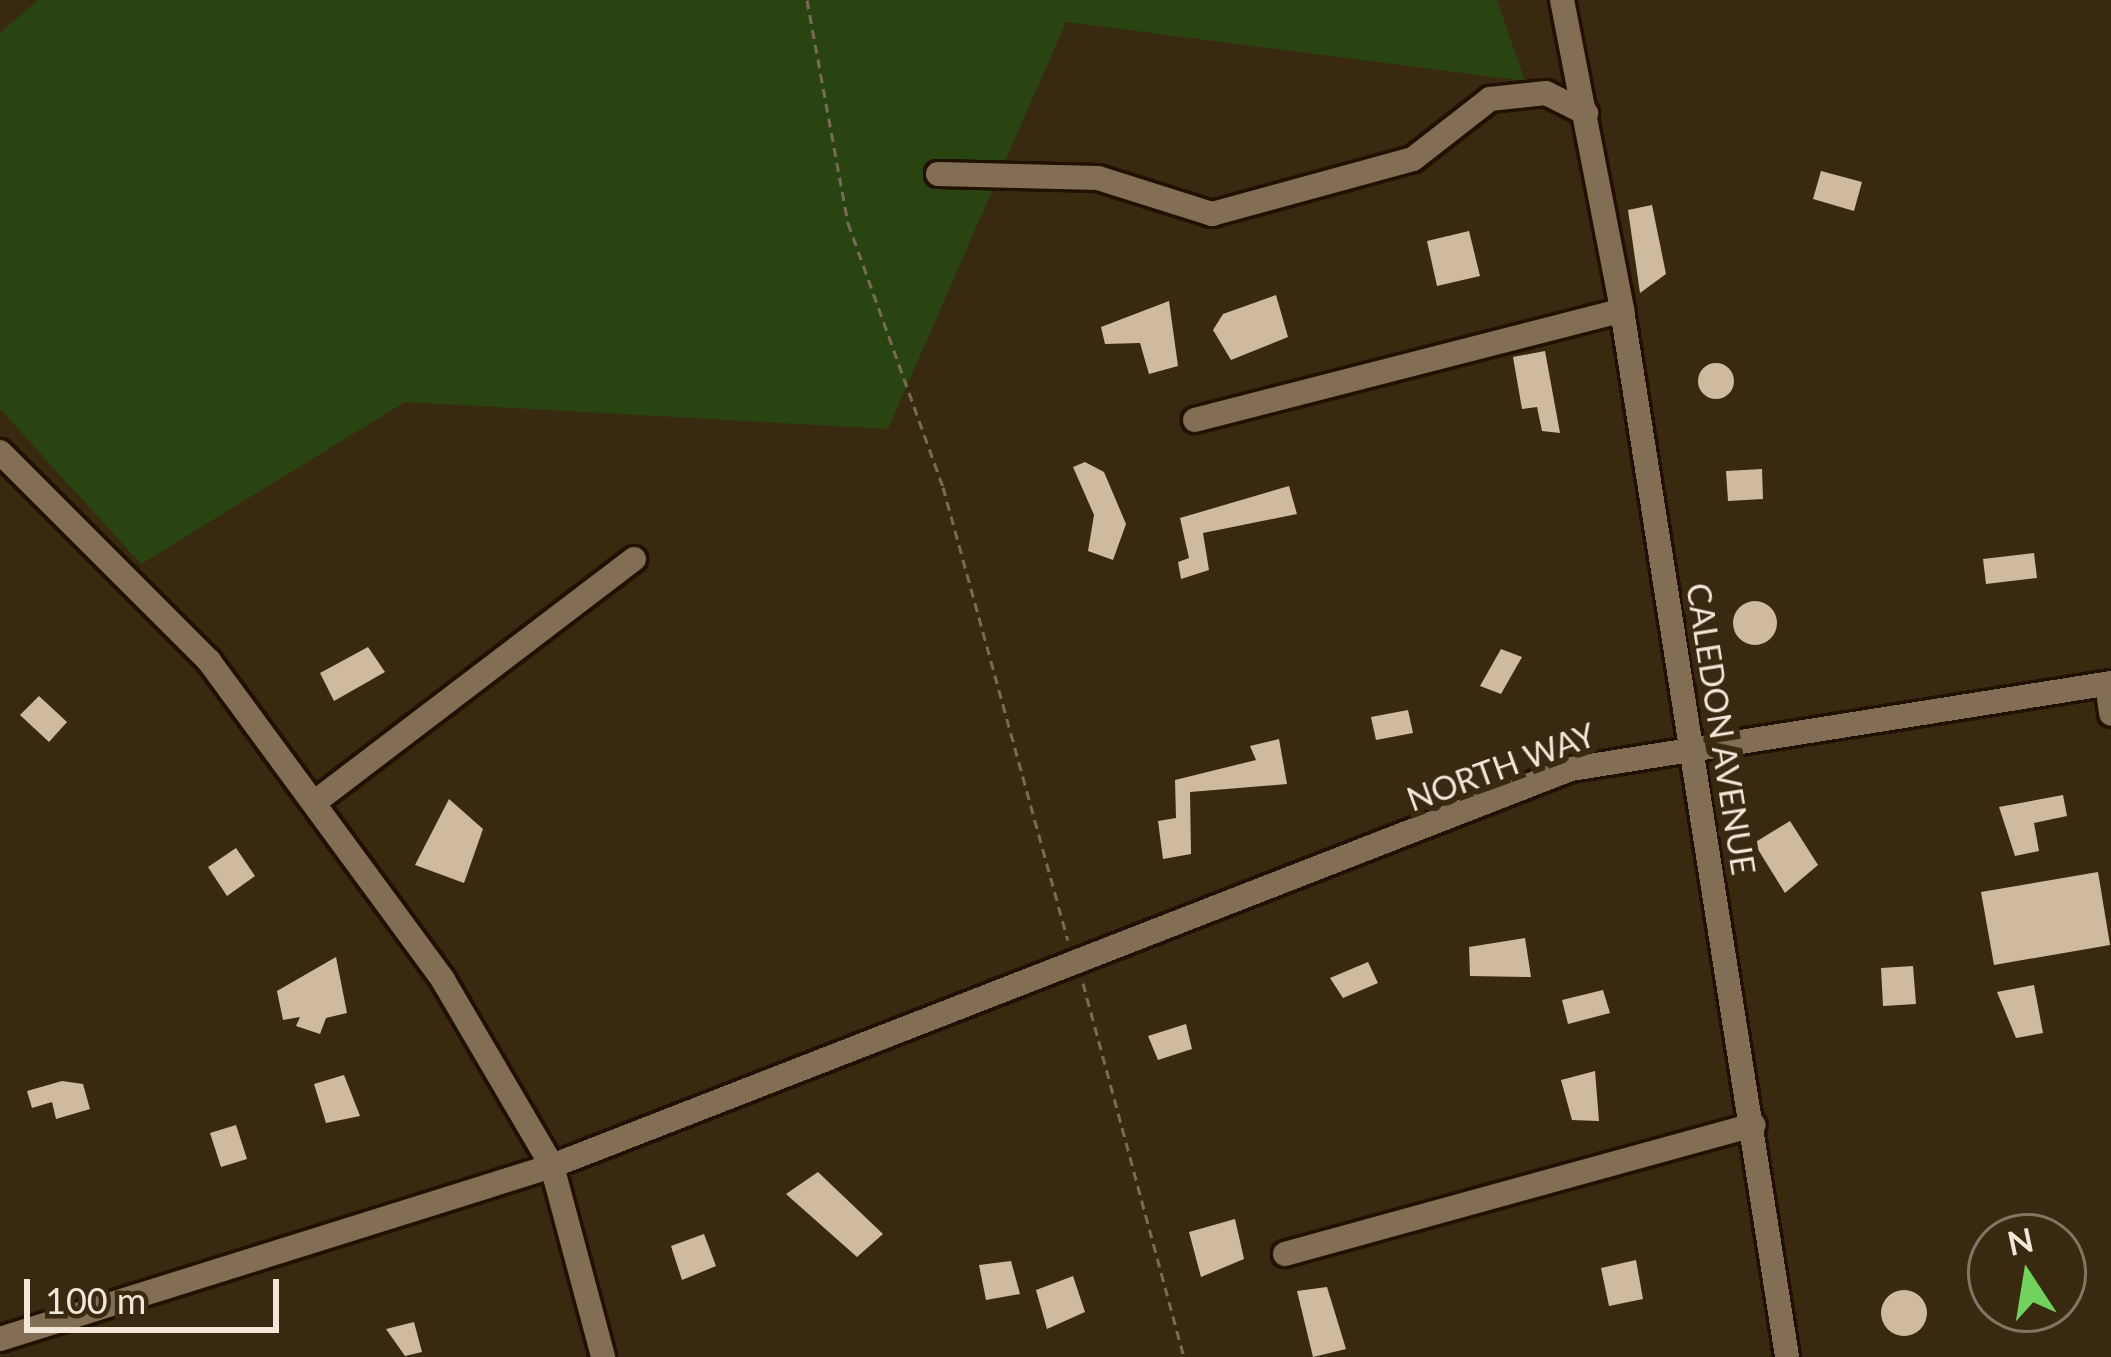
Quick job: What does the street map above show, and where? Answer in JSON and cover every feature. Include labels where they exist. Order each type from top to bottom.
[{"type":"street","name":"CALEDON AVENUE","points":[[1562,0],[1622,310],[1787,1357]]},
{"type":"street","points":[[938,174],[1098,178],[1212,214],[1332,190],[1413,159],[1490,99],[1546,93],[1586,113]]},
{"type":"street","points":[[1196,420],[1622,310]]},
{"type":"street","points":[[0,452],[196,646],[319,800],[443,980],[551,1166],[603,1357]]},
{"type":"street","points":[[319,800],[634,559]]},
{"type":"street","name":"NORTH WAY","points":[[0,1339],[551,1166],[1078,970],[1571,770],[1688,744],[2109,684]]},
{"type":"street","points":[[2109,684],[2111,714]]},
{"type":"street","points":[[1285,1254],[1754,1125]]},
{"type":"path","points":[[807,0],[848,223],[943,487],[1184,1357]]},
{"type":"green space","points":[[38,0],[1497,0],[1525,81],[1066,22],[888,429],[405,402],[141,564],[0,409],[0,33]]},
{"type":"building","points":[[1821,171],[1862,182],[1854,211],[1813,199]]},
{"type":"building","points":[[1652,205],[1666,274],[1640,293],[1628,210]]},
{"type":"building","points":[[1469,231],[1480,276],[1437,286],[1427,241]]},
{"type":"building","points":[[1276,295],[1288,337],[1231,360],[1213,330],[1223,314]]},
{"type":"building","points":[[1169,301],[1178,366],[1149,374],[1140,343],[1105,344],[1101,327]]},
{"type":"building","points":[[1545,351],[1560,433],[1542,431],[1537,407],[1522,409],[1513,357]]},
{"type":"building","points":[[1716,363],[1729,368],[1734,381],[1729,394],[1716,399],[1703,394],[1698,381],[1703,368]]},
{"type":"building","points":[[1085,462],[1104,472],[1126,524],[1113,560],[1088,551],[1094,515],[1073,467]]},
{"type":"building","points":[[1762,469],[1763,499],[1728,501],[1726,471]]},
{"type":"building","points":[[1289,486],[1297,514],[1203,533],[1209,570],[1181,579],[1178,562],[1189,558],[1180,518]]},
{"type":"building","points":[[2034,553],[2037,578],[1986,584],[1983,559]]},
{"type":"building","points":[[1755,601],[1771,607],[1777,623],[1771,639],[1755,645],[1739,639],[1733,623],[1739,607]]},
{"type":"building","points":[[368,647],[385,672],[334,701],[320,673]]},
{"type":"building","points":[[1501,649],[1522,657],[1501,694],[1480,686]]},
{"type":"building","points":[[39,696],[67,722],[49,742],[20,715]]},
{"type":"building","points":[[1408,710],[1413,733],[1376,740],[1371,717]]},
{"type":"building","points":[[1279,739],[1287,784],[1190,792],[1191,854],[1163,859],[1158,821],[1176,818],[1175,780],[1256,760],[1250,746]]},
{"type":"building","points":[[2063,795],[2067,816],[2034,823],[2039,851],[2015,856],[1999,807]]},
{"type":"building","points":[[449,799],[483,829],[464,883],[415,865]]},
{"type":"building","points":[[1790,821],[1818,865],[1785,893],[1754,843]]},
{"type":"building","points":[[236,848],[255,876],[227,896],[208,867]]},
{"type":"building","points":[[2098,872],[2110,945],[1994,965],[1981,892]]},
{"type":"building","points":[[1525,938],[1531,977],[1470,976],[1469,947]]},
{"type":"building","points":[[336,957],[347,1013],[326,1018],[320,1034],[296,1026],[300,1017],[283,1020],[277,991]]},
{"type":"building","points":[[1368,962],[1378,983],[1343,998],[1330,978]]},
{"type":"building","points":[[1913,966],[1916,1004],[1883,1006],[1881,968]]},
{"type":"building","points":[[2034,985],[2043,1033],[2016,1038],[1997,992]]},
{"type":"building","points":[[1603,990],[1610,1013],[1568,1024],[1562,1000]]},
{"type":"building","points":[[1186,1024],[1192,1049],[1158,1060],[1148,1036]]},
{"type":"building","points":[[1595,1071],[1599,1121],[1572,1120],[1561,1080]]},
{"type":"building","points":[[344,1075],[360,1116],[326,1123],[314,1084]]},
{"type":"building","points":[[62,1081],[83,1084],[90,1109],[56,1119],[52,1102],[32,1108],[27,1091]]},
{"type":"building","points":[[236,1125],[247,1159],[221,1167],[210,1133]]},
{"type":"building","points":[[818,1172],[883,1234],[857,1257],[786,1194]]},
{"type":"building","points":[[1235,1219],[1244,1259],[1201,1277],[1189,1232]]},
{"type":"building","points":[[704,1234],[716,1266],[682,1280],[671,1246]]},
{"type":"building","points":[[1636,1260],[1643,1299],[1609,1306],[1601,1268]]},
{"type":"building","points":[[1011,1261],[1020,1294],[986,1300],[979,1265]]},
{"type":"building","points":[[1073,1276],[1085,1312],[1047,1329],[1036,1290]]},
{"type":"building","points":[[1327,1287],[1346,1349],[1313,1357],[1297,1291]]},
{"type":"building","points":[[1904,1290],[1920,1297],[1927,1313],[1920,1329],[1904,1336],[1888,1329],[1881,1313],[1888,1297]]},
{"type":"building","points":[[414,1322],[422,1352],[405,1356],[386,1329]]}]
